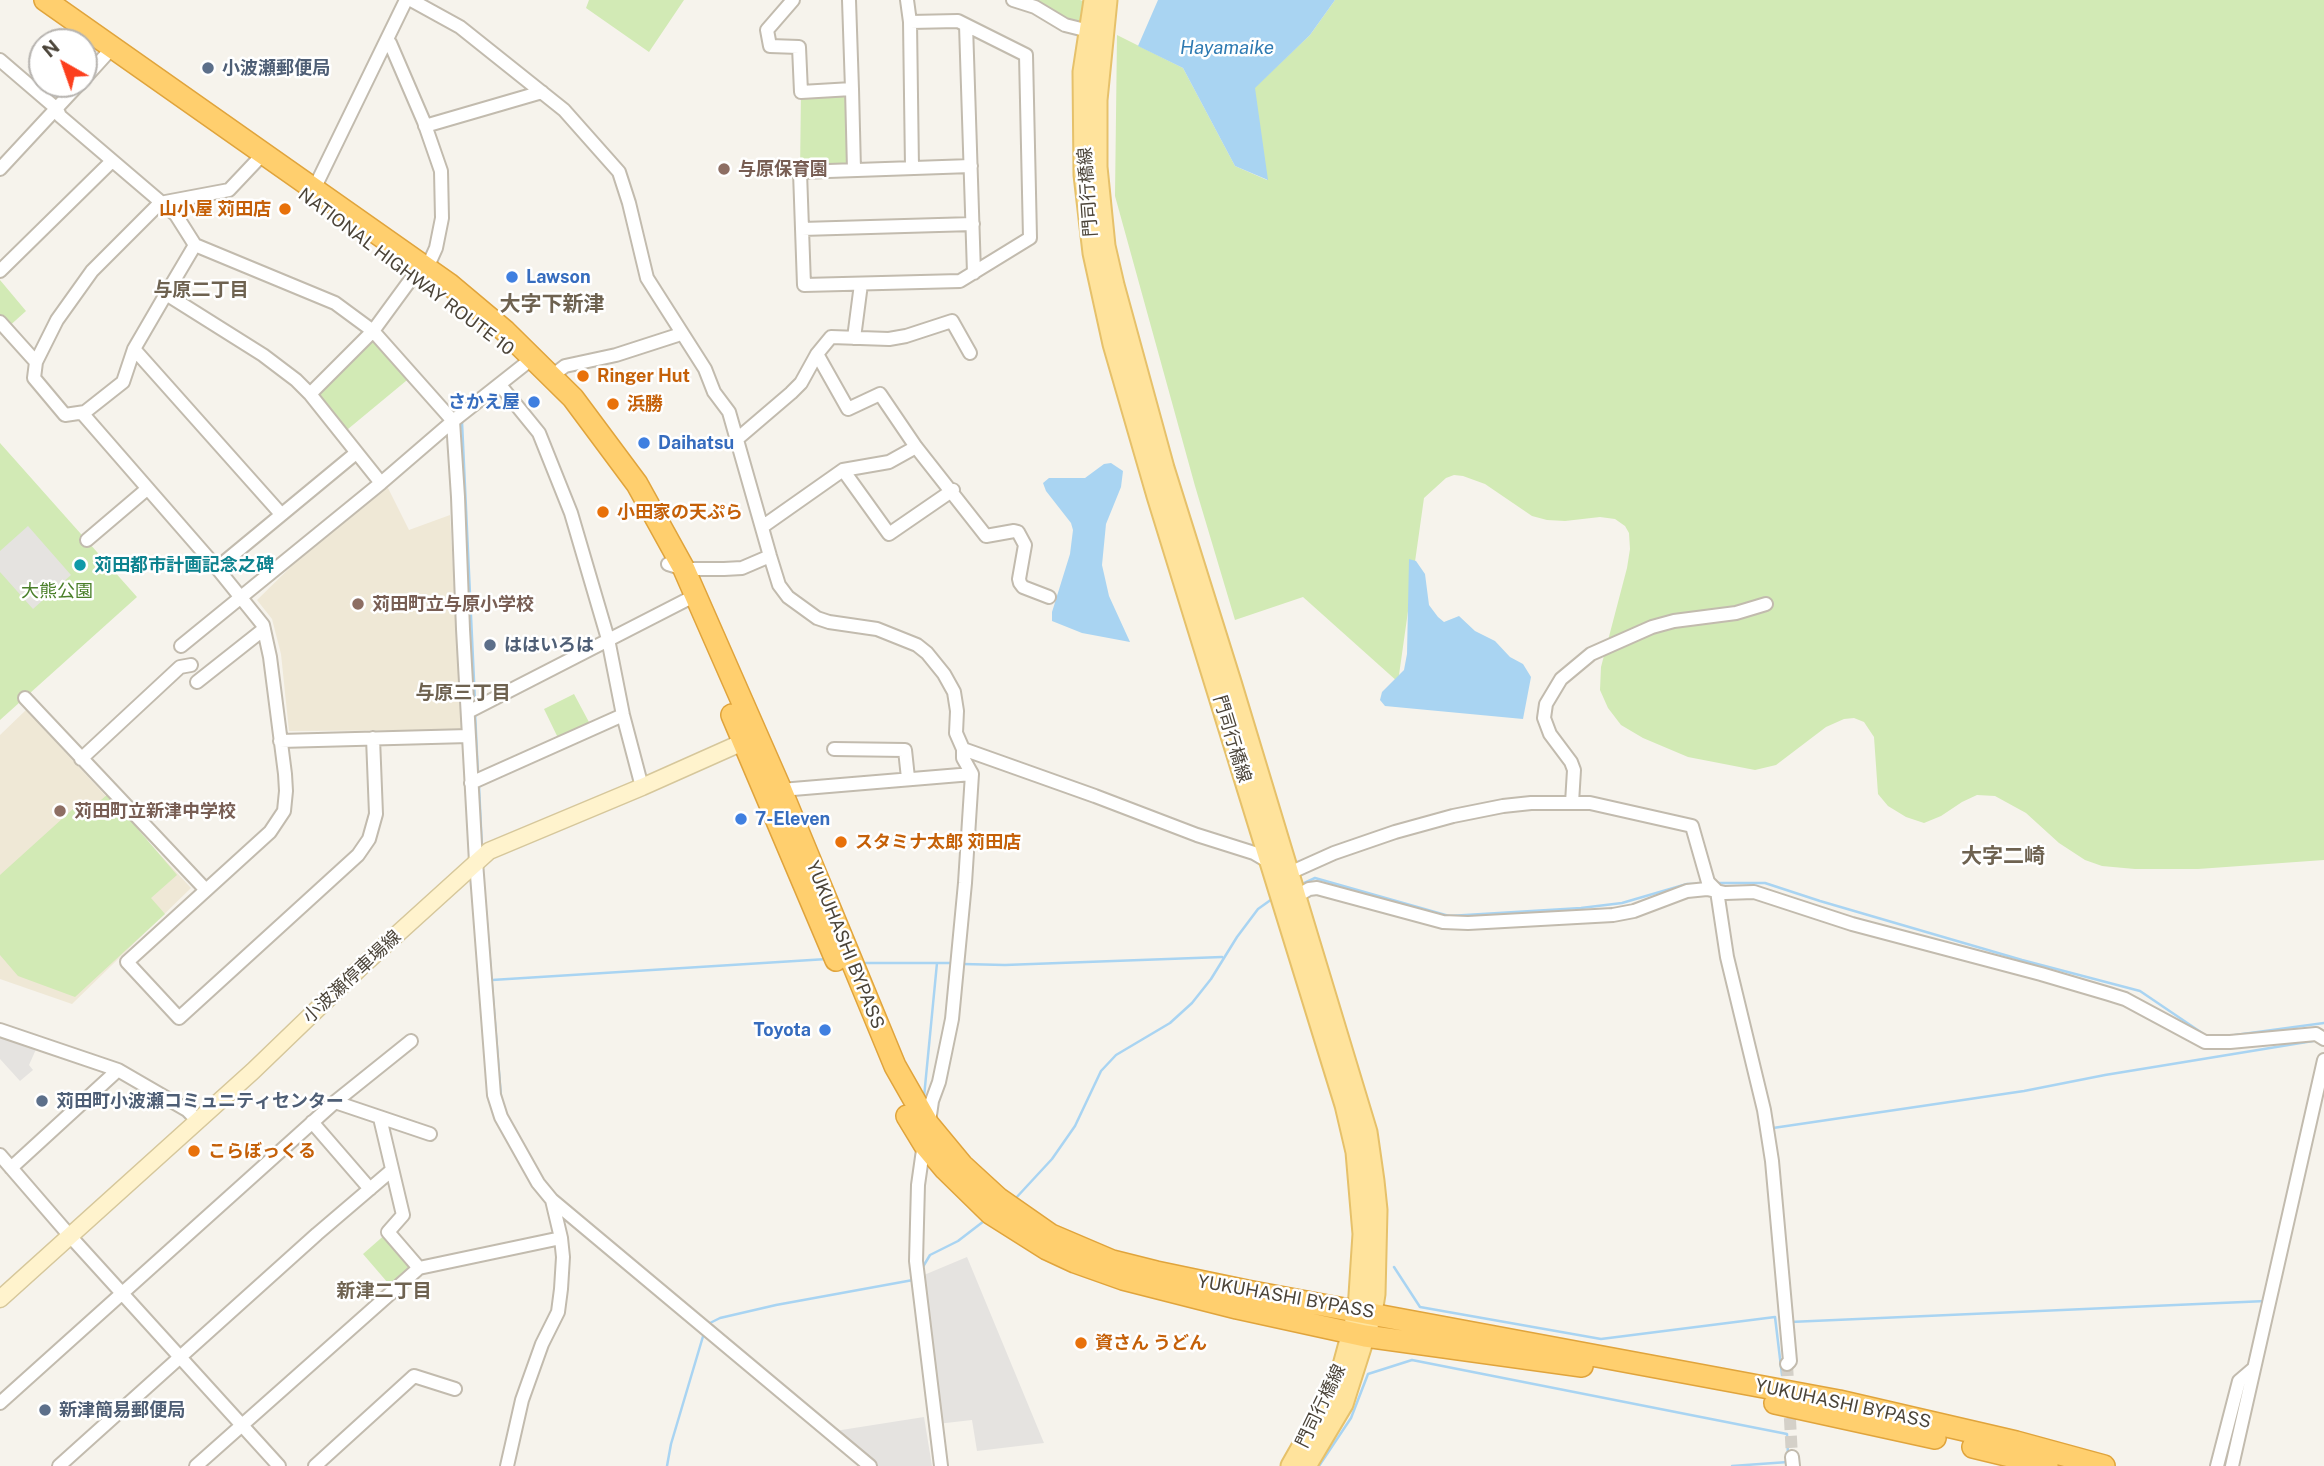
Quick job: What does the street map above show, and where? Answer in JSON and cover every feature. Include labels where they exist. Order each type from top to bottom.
[{"type":"highway","name":"NATIONAL HIGHWAY ROUTE 10","points":[[29,0],[109,51],[421,272]]},
{"type":"highway","name":"NATIONAL HIGHWAY ROUTE 10","points":[[46,0],[109,51]]},
{"type":"highway","name":"NATIONAL HIGHWAY ROUTE 10","points":[[260,157],[314,188],[421,272],[457,307],[552,376],[573,398],[637,484],[691,598],[750,739]]},
{"type":"highway","name":"NATIONAL HIGHWAY ROUTE 10","points":[[530,360],[588,430],[676,566]]},
{"type":"highway","name":"YUKUHASHI BYPASS","points":[[750,739],[781,790],[895,1066],[926,1134],[999,1198],[1051,1235],[1112,1261],[1247,1292],[1839,1401],[2016,1442],[2104,1466]]},
{"type":"highway","name":"YUKUHASHI BYPASS","points":[[750,739],[881,1070],[961,1186],[990,1213],[1056,1253],[1123,1279],[1237,1308],[1358,1334],[1577,1365],[1765,1401],[2050,1466]]},
{"type":"main road","name":"門司行橋線","points":[[1094,0],[1095,33]]},
{"type":"main road","name":"門司行橋線","points":[[1107,0],[1095,33],[1083,83],[1084,175],[1093,253],[1112,344],[1153,483],[1289,900],[1356,1152],[1363,1234],[1365,1312],[1343,1404],[1307,1466]]},
{"type":"main road","name":"小波瀬停車場線","points":[[0,1299],[198,1121],[476,862],[502,844],[750,739]]},
{"type":"main road","name":"門司行橋線","points":[[1291,1466],[1320,1415],[1358,1334]]},
{"type":"street","points":[[314,188],[352,106],[407,0],[460,27],[564,110],[619,172],[647,278],[705,369],[714,392],[729,412],[769,556],[779,584],[788,597],[817,618],[877,629],[917,645],[944,674],[954,692],[956,733],[963,749],[963,758],[972,774],[957,983],[948,1042],[932,1101],[918,1185],[916,1261],[941,1466]]},
{"type":"street","points":[[793,0],[767,30],[770,46],[799,47],[801,92],[852,89]]},
{"type":"street","points":[[849,0],[854,170]]},
{"type":"street","points":[[906,0],[910,22],[912,168]]},
{"type":"street","points":[[1013,0],[1035,7],[1065,24],[1095,33]]},
{"type":"street","points":[[910,22],[958,21],[1026,55],[1030,238],[960,281],[804,285],[800,172],[971,166]]},
{"type":"street","points":[[966,25],[974,273]]},
{"type":"street","points":[[310,394],[373,331],[421,272],[436,248],[442,218],[441,171],[390,43],[386,42]]},
{"type":"street","points":[[98,63],[109,51]]},
{"type":"street","points":[[0,60],[57,109],[60,116],[176,215],[195,245],[335,303],[373,331],[453,421],[476,862],[494,1095],[500,1117],[538,1183],[552,1200],[870,1466]]},
{"type":"street","points":[[425,126],[542,92]]},
{"type":"street","points":[[0,169],[67,98]]},
{"type":"street","points":[[195,245],[134,349],[122,382],[82,413],[65,415],[34,378],[36,362],[57,320],[92,271],[160,203],[229,190],[260,157]]},
{"type":"street","points":[[0,271],[112,161]]},
{"type":"street","points":[[802,229],[973,224]]},
{"type":"street","points":[[853,338],[861,284]]},
{"type":"street","points":[[166,294],[263,355],[296,380],[381,483]]},
{"type":"street","points":[[736,440],[801,383],[817,354],[831,337],[890,340],[952,321],[970,353]]},
{"type":"street","points":[[0,322],[36,362]]},
{"type":"street","points":[[552,376],[565,366],[616,355],[681,334]]},
{"type":"street","points":[[134,349],[281,514]]},
{"type":"street","points":[[817,354],[848,408],[880,394],[916,447],[953,490],[986,536],[1014,531],[1022,536],[1025,545],[1020,583],[1023,587],[1049,597]]},
{"type":"street","points":[[181,646],[530,360]]},
{"type":"street","points":[[500,385],[540,433],[571,513],[608,639],[623,715],[642,787]]},
{"type":"street","points":[[82,413],[263,625],[270,657],[286,791],[284,811],[270,831],[127,962],[179,1018],[358,855],[369,839],[376,814],[373,738]]},
{"type":"street","points":[[762,527],[843,470],[889,462],[916,447]]},
{"type":"street","points":[[217,568],[356,453]]},
{"type":"street","points":[[843,470],[889,534],[953,490]]},
{"type":"street","points":[[87,540],[147,489]]},
{"type":"street","points":[[676,566],[712,570],[742,568],[769,556]]},
{"type":"street","points":[[468,712],[691,598]]},
{"type":"street","points":[[1572,803],[1574,770],[1550,734],[1544,718],[1546,704],[1561,679],[1591,654],[1652,627],[1674,621],[1736,613],[1766,604]]},
{"type":"street","points":[[197,682],[264,629]]},
{"type":"street","points":[[81,759],[180,667],[191,665]]},
{"type":"street","points":[[25,698],[206,890]]},
{"type":"street","points":[[471,783],[623,715]]},
{"type":"street","points":[[280,741],[469,736]]},
{"type":"street","points":[[834,749],[905,750],[908,778]]},
{"type":"street","points":[[963,749],[1174,827],[1254,853],[1279,872],[1453,816],[1503,806],[1590,803],[1692,826],[1708,882],[1717,891],[1727,957],[1764,1110],[1773,1161],[1790,1361],[1787,1364]]},
{"type":"street","points":[[781,790],[972,774]]},
{"type":"street","points":[[1289,900],[1309,889],[1317,888],[1443,922],[1468,923],[1613,915],[1634,911],[1687,891],[1754,892],[1852,924],[2125,999],[2205,1042],[2316,1034],[2324,1039]]},
{"type":"street","points":[[0,1030],[118,1070],[187,1110],[198,1121]]},
{"type":"street","points":[[0,1404],[335,1101],[411,1041]]},
{"type":"street","points":[[2232,1466],[2324,1060]]},
{"type":"street","points":[[11,1168],[118,1070]]},
{"type":"street","points":[[335,1101],[430,1134]]},
{"type":"street","points":[[380,1118],[403,1215],[388,1231],[419,1268]]},
{"type":"street","points":[[312,1122],[370,1189]]},
{"type":"street","points":[[0,1155],[69,1236],[279,1466]]},
{"type":"street","points":[[59,1466],[391,1170]]},
{"type":"street","points":[[507,1466],[522,1400],[542,1344],[558,1311],[563,1257],[552,1200]]},
{"type":"street","points":[[196,1466],[419,1268],[561,1238]]},
{"type":"street","points":[[2217,1466],[2239,1381],[2253,1369]]},
{"type":"street","points":[[315,1466],[414,1376],[455,1389]]},
{"type":"shaded area","name":"苅田町立与原小学校","points":[[387,486],[409,530],[450,515],[462,730],[289,731],[281,654],[272,619],[257,600],[314,544]]},
{"type":"shaded area","points":[[28,526],[71,575],[33,609],[0,572],[0,551]]},
{"type":"shaded area","name":"苅田町立新津中学校","points":[[26,710],[191,888],[72,1004],[0,979],[0,735]]},
{"type":"shaded area","points":[[0,1034],[37,1047],[29,1065],[33,1070],[20,1081],[0,1059]]},
{"type":"shaded area","points":[[967,1257],[1044,1443],[977,1451],[972,1420],[937,1424],[922,1285],[924,1275]]},
{"type":"shaded area","points":[[924,1417],[932,1466],[873,1466],[835,1431]]},
{"type":"green space","points":[[589,0],[684,0],[649,52],[586,8]]},
{"type":"green space","points":[[1013,0],[1080,0],[1093,5],[1088,31]]},
{"type":"green space","points":[[1335,0],[2324,0],[2324,860],[2198,869],[2102,866],[2085,860],[2059,843],[2026,813],[1995,796],[1977,795],[1924,823],[1906,817],[1888,806],[1878,794],[1874,737],[1864,722],[1854,718],[1844,719],[1826,727],[1776,765],[1755,770],[1688,757],[1643,738],[1621,725],[1608,708],[1600,690],[1601,667],[1630,549],[1629,533],[1625,526],[1615,519],[1600,517],[1565,521],[1532,516],[1485,484],[1463,476],[1446,478],[1424,498],[1398,682],[1303,597],[1235,620],[1115,196],[1117,35],[1183,68],[1235,166],[1267,180],[1254,88],[1310,35]]},
{"type":"green space","points":[[852,89],[854,170],[800,172],[801,92]]},
{"type":"green space","points":[[0,280],[26,311],[6,329],[0,322]]},
{"type":"green space","points":[[373,331],[412,376],[342,434],[310,394]]},
{"type":"green space","name":"大熊公園","points":[[0,443],[137,597],[0,720]]},
{"type":"green space","points":[[574,694],[590,724],[559,740],[544,709]]},
{"type":"green space","name":"苅田町立新津中学校","points":[[108,794],[177,875],[151,898],[165,914],[75,997],[18,976],[0,955],[0,875],[73,809],[81,817]]},
{"type":"green space","points":[[388,1232],[419,1268],[394,1290],[363,1254]]},
{"type":"water","name":"Hayamaike","points":[[1158,0],[1335,0],[1310,35],[1255,88],[1268,180],[1235,166],[1183,68],[1138,46]]},
{"type":"water","points":[[1111,463],[1123,471],[1121,487],[1106,524],[1102,565],[1109,596],[1130,642],[1082,633],[1052,621],[1052,612],[1070,554],[1073,530],[1043,483],[1049,478],[1085,478],[1104,464]]},
{"type":"water","points":[[1409,559],[1416,561],[1425,574],[1429,605],[1438,617],[1444,622],[1459,616],[1475,631],[1495,641],[1510,657],[1523,664],[1531,677],[1523,719],[1385,706],[1380,700],[1382,692],[1404,670],[1407,654]]},
{"type":"waterway","points":[[462,422],[475,702]]},
{"type":"waterway","points":[[475,712],[478,775]]},
{"type":"waterway","points":[[479,786],[482,849]]},
{"type":"waterway","points":[[1300,885],[1315,878],[1449,916],[1622,903],[1687,884],[1700,884]]},
{"type":"waterway","points":[[1717,883],[1765,883],[2022,960],[2140,991],[2205,1035],[2228,1036],[2324,1023]]},
{"type":"waterway","points":[[1015,1199],[1052,1159],[1075,1126],[1101,1071],[1116,1055],[1170,1023],[1192,1003],[1258,909],[1272,899]]},
{"type":"waterway","points":[[486,911],[501,1097]]},
{"type":"waterway","points":[[963,964],[1005,965],[1222,957]]},
{"type":"waterway","points":[[492,980],[827,959]]},
{"type":"waterway","points":[[862,963],[953,963]]},
{"type":"waterway","points":[[924,1097],[937,963]]},
{"type":"waterway","points":[[1773,1128],[2024,1091],[2319,1040]]},
{"type":"waterway","points":[[921,1270],[930,1255],[958,1241],[984,1221]]},
{"type":"waterway","points":[[1394,1267],[1420,1307],[1601,1339],[1775,1317],[1782,1375]]},
{"type":"waterway","points":[[708,1324],[720,1318],[776,1305],[913,1280]]},
{"type":"waterway","points":[[1790,1322],[2266,1301]]},
{"type":"waterway","points":[[667,1466],[704,1333]]},
{"type":"waterway","points":[[1319,1466],[1351,1418],[1368,1374],[1412,1360],[1787,1434],[1788,1455]]},
{"type":"waterway","points":[[1732,1466],[1788,1462]]},
{"type":"tunnel","points":[[1787,1364],[1792,1457]]},
{"type":"place","name":"小波瀬郵便局","points":[[208,68]]},
{"type":"place","name":"与原保育園","points":[[724,169]]},
{"type":"place","name":"山小屋 苅田店","points":[[285,209]]},
{"type":"place","name":"Lawson","points":[[512,277]]},
{"type":"place","name":"Ringer Hut","points":[[583,376]]},
{"type":"place","name":"さかえ屋","points":[[534,402]]},
{"type":"place","name":"浜勝","points":[[613,404]]},
{"type":"place","name":"Daihatsu","points":[[644,443]]},
{"type":"place","name":"小田家の天ぷら","points":[[603,512]]},
{"type":"place","name":"苅田都市計画記念之碑","points":[[80,565]]},
{"type":"place","name":"苅田町立与原小学校","points":[[358,604]]},
{"type":"place","name":"ははいろは","points":[[490,645]]},
{"type":"place","name":"苅田町立新津中学校","points":[[60,811]]},
{"type":"place","name":"7-Eleven","points":[[741,819]]},
{"type":"place","name":"スタミナ太郎 苅田店","points":[[841,842]]},
{"type":"place","name":"Toyota","points":[[825,1030]]},
{"type":"place","name":"苅田町小波瀬コミュニティセンター","points":[[42,1101]]},
{"type":"place","name":"こらぼっくる","points":[[194,1151]]},
{"type":"place","name":"資さん うどん","points":[[1081,1343]]},
{"type":"place","name":"新津簡易郵便局","points":[[45,1410]]},
{"type":"district","name":"与原二丁目","points":[[201,290]]},
{"type":"district","name":"大字下新津","points":[[552,305]]},
{"type":"district","name":"与原三丁目","points":[[463,693]]},
{"type":"district","name":"大字二崎","points":[[2003,857]]},
{"type":"district","name":"新津二丁目","points":[[384,1291]]}]
